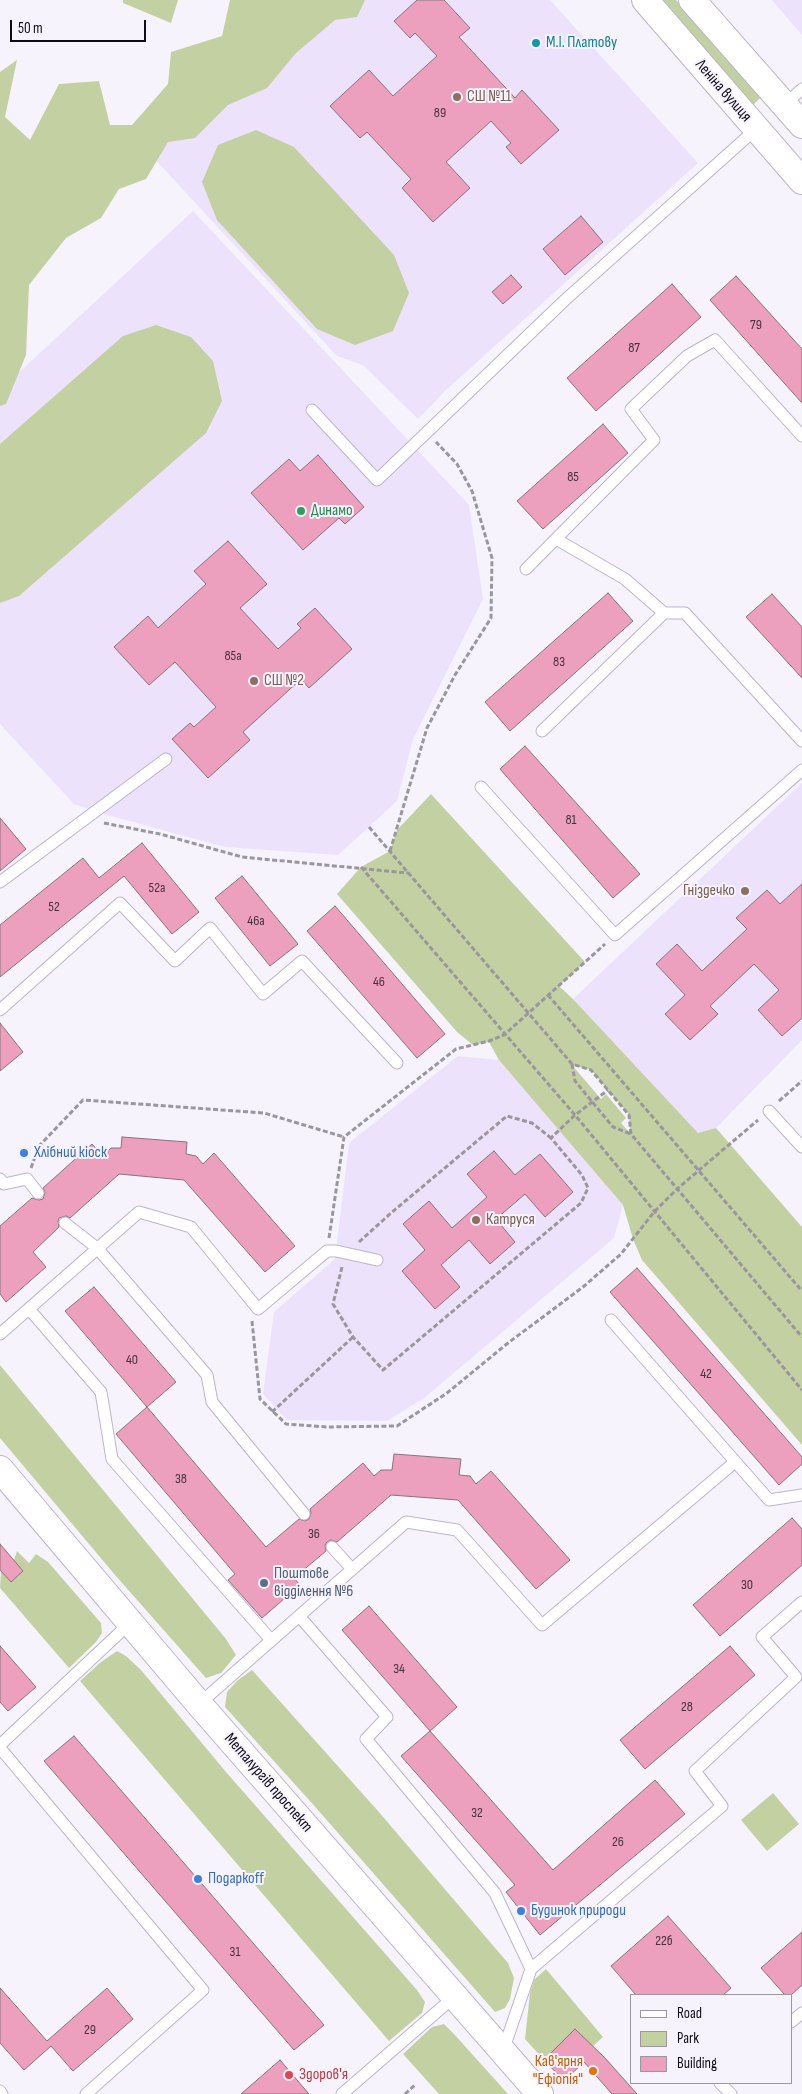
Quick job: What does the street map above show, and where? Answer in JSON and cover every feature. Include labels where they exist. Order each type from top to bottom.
[{"type":"street","name":"Леніна вулиця","points":[[645,0],[802,181]]},
{"type":"street","points":[[692,0],[793,97],[802,125]]},
{"type":"street","points":[[756,129],[793,97]]},
{"type":"street","name":"Металургів проспект","points":[[0,1469],[199,1704],[540,2094]]},
{"type":"lane","points":[[312,410],[377,480],[565,300],[756,129]]},
{"type":"lane","points":[[526,569],[654,440],[631,409],[687,356],[716,340],[802,436]]},
{"type":"lane","points":[[556,539],[625,578],[664,613],[684,613],[802,741]]},
{"type":"lane","points":[[542,730],[664,613]]},
{"type":"lane","points":[[0,882],[166,759]]},
{"type":"lane","points":[[481,787],[615,935],[802,770]]},
{"type":"lane","points":[[0,1010],[120,903],[175,961],[210,928],[263,994],[302,961],[397,1063]]},
{"type":"lane","points":[[769,1111],[802,1147]]},
{"type":"lane","points":[[0,1179],[4,1184],[27,1179],[38,1192]]},
{"type":"lane","points":[[0,1334],[139,1212],[191,1227],[258,1309],[327,1251],[377,1260]]},
{"type":"lane","points":[[65,1223],[97,1248],[207,1375],[212,1402],[304,1514]]},
{"type":"lane","points":[[29,1309],[101,1392],[112,1459],[271,1640]]},
{"type":"lane","points":[[611,1320],[769,1500],[802,1495]]},
{"type":"lane","points":[[199,1704],[406,1522],[457,1530],[542,1625],[735,1462]]},
{"type":"lane","points":[[332,1546],[352,1569]]},
{"type":"lane","points":[[503,2051],[531,1969],[722,1806],[695,1772],[796,1677],[762,1637],[802,1602]]},
{"type":"lane","points":[[299,1616],[387,1717],[366,1739],[495,1893],[531,1969]]},
{"type":"lane","points":[[86,2094],[203,1990],[0,1747],[130,1623]]},
{"type":"lane","points":[[342,2094],[454,1997]]},
{"type":"lane","points":[[792,2021],[802,2013]]},
{"type":"lane","points":[[721,2084],[731,2094]]},
{"type":"path","points":[[390,851],[427,728],[455,675],[491,618],[492,558],[472,491],[457,464],[428,432]]},
{"type":"path","points":[[84,820],[160,834],[242,856],[408,873]]},
{"type":"path","points":[[369,826],[572,1064],[575,1081],[614,1127],[630,1134],[802,1337]]},
{"type":"path","points":[[361,867],[575,1115],[802,1390]]},
{"type":"path","points":[[327,1251],[344,1137],[456,1048],[489,1041],[504,1035],[615,935]]},
{"type":"path","points":[[548,996],[802,1291]]},
{"type":"path","points":[[572,1064],[591,1070],[629,1115],[630,1134]]},
{"type":"path","points":[[258,1309],[251,1322],[260,1399],[286,1424],[327,1427],[397,1426],[447,1394],[508,1343],[583,1287],[621,1254],[654,1212],[677,1189],[802,1081]]},
{"type":"path","points":[[551,1138],[575,1115],[608,1090]]},
{"type":"path","points":[[27,1179],[39,1146],[83,1100],[264,1113],[344,1137]]},
{"type":"path","points":[[507,1116],[532,1123],[551,1138],[582,1175],[588,1188],[581,1203],[383,1370],[354,1337],[332,1304],[347,1254],[391,1213],[507,1116]]},
{"type":"path","points":[[272,1412],[354,1337]]},
{"type":"path","points":[[405,2094],[415,2085]]},
{"type":"shaded area","points":[[339,0],[550,0],[698,163],[446,390],[418,419],[363,365],[337,356],[152,156]]},
{"type":"shaded area","points":[[772,0],[802,0],[802,35]]},
{"type":"shaded area","points":[[193,211],[469,505],[483,599],[413,739],[397,801],[338,855],[225,847],[107,815],[74,804],[0,724],[0,390]]},
{"type":"shaded area","name":"Гніздечко","points":[[802,783],[802,1040],[716,1128],[698,1134],[573,999]]},
{"type":"shaded area","points":[[458,1056],[499,1060],[559,1129],[623,1205],[614,1238],[424,1398],[387,1421],[287,1420],[263,1394],[274,1312],[335,1259],[349,1143]]},
{"type":"green space","points":[[123,0],[178,0],[171,23],[123,3]]},
{"type":"green space","points":[[230,0],[365,0],[357,17],[335,20],[296,53],[267,88],[228,105],[195,138],[168,142],[146,179],[119,189],[101,218],[66,238],[29,285],[26,355],[6,404],[0,406],[0,72],[17,60],[5,117],[30,140],[59,84],[99,81],[110,125],[132,125],[168,84],[171,52],[222,36]]},
{"type":"green space","points":[[659,0],[676,0],[761,97],[752,106]]},
{"type":"green space","points":[[256,130],[294,147],[394,255],[409,293],[393,331],[355,345],[317,329],[217,220],[202,182],[218,145]]},
{"type":"green space","points":[[156,325],[191,337],[213,361],[222,401],[206,433],[19,596],[0,603],[0,444],[123,336]]},
{"type":"green space","points":[[431,794],[585,962],[559,986],[698,1133],[716,1128],[802,1227],[802,1445],[642,1260],[633,1239],[623,1205],[499,1060],[489,1042],[473,1045],[457,1032],[337,894],[361,867],[390,851],[397,830]],"holes":[[[572,1065],[591,1070],[629,1115],[630,1133],[621,1123],[626,1118],[606,1094],[601,1099]]]},
{"type":"green space","points":[[0,1365],[226,1639],[236,1655],[221,1673],[206,1678],[115,1575],[0,1438]]},
{"type":"green space","points":[[17,1551],[29,1563],[36,1554],[48,1562],[101,1623],[102,1633],[96,1642],[69,1668],[0,1588],[1,1571],[14,1560]]},
{"type":"green space","points":[[117,1651],[126,1656],[141,1670],[226,1772],[417,1990],[425,2002],[422,2013],[389,2041],[80,1681],[101,1662]]},
{"type":"green space","points":[[252,1670],[378,1811],[508,1963],[514,1978],[510,1999],[505,2008],[495,2012],[225,1707],[227,1692],[238,1680]]},
{"type":"green space","points":[[773,1793],[799,1824],[767,1851],[741,1820]]},
{"type":"green space","points":[[546,1969],[603,2037],[592,2047],[575,2029],[544,2060],[525,2039],[530,1993],[534,1980]]},
{"type":"green space","points":[[444,2024],[508,2094],[439,2094],[403,2054],[432,2027]]},
{"type":"building","points":[[417,0],[444,0],[470,28],[459,37],[515,98],[522,90],[559,130],[521,164],[506,147],[511,143],[491,121],[446,162],[470,188],[433,222],[402,188],[411,179],[367,132],[360,138],[330,106],[369,70],[393,96],[437,56],[415,33],[410,38],[394,21]]},
{"type":"building","points":[[581,216],[603,242],[565,275],[543,249]]},
{"type":"building","points":[[511,275],[522,287],[503,304],[492,292]]},
{"type":"building","points":[[736,276],[802,349],[802,403],[710,300]]},
{"type":"building","points":[[672,284],[701,317],[596,411],[567,378]]},
{"type":"building","points":[[603,424],[628,453],[543,529],[517,501]]},
{"type":"building","points":[[318,455],[364,507],[345,524],[339,518],[303,550],[251,493],[289,459],[300,471]]},
{"type":"building","points":[[228,541],[267,584],[240,608],[278,649],[301,628],[297,624],[315,608],[352,649],[309,688],[301,679],[243,732],[250,740],[208,778],[172,739],[190,723],[194,727],[216,707],[175,662],[149,685],[114,647],[148,616],[158,628],[206,584],[194,571]]},
{"type":"building","points":[[608,593],[633,621],[510,731],[485,702]]},
{"type":"building","points":[[772,594],[802,627],[802,678],[746,617]]},
{"type":"building","points":[[525,746],[640,874],[613,898],[500,769]]},
{"type":"building","points":[[0,818],[26,849],[0,871]]},
{"type":"building","points":[[142,843],[199,912],[172,934],[124,876],[0,977],[0,925],[83,858],[99,878]]},
{"type":"building","points":[[242,876],[298,944],[270,966],[215,898]]},
{"type":"building","points":[[802,884],[802,1018],[782,1036],[758,1010],[779,990],[754,964],[710,1006],[718,1014],[690,1040],[665,1014],[685,995],[656,964],[677,944],[702,971],[747,929],[736,918],[767,890],[780,904]]},
{"type":"building","points":[[335,906],[445,1034],[417,1058],[307,931]]},
{"type":"building","points":[[0,1023],[23,1052],[0,1071]]},
{"type":"building","points":[[122,1137],[187,1142],[186,1154],[196,1156],[203,1164],[214,1153],[295,1246],[265,1272],[184,1180],[119,1174],[70,1218],[66,1216],[59,1218],[59,1227],[33,1252],[46,1267],[6,1302],[0,1294],[0,1226],[32,1198],[43,1199],[45,1192],[43,1188],[92,1144],[103,1156],[111,1148],[121,1148]]},
{"type":"building","points":[[494,1151],[515,1175],[540,1154],[573,1192],[545,1217],[525,1194],[496,1219],[515,1242],[490,1264],[469,1240],[441,1265],[460,1287],[435,1309],[402,1271],[425,1250],[403,1224],[429,1201],[452,1228],[487,1197],[467,1174]]},
{"type":"building","points":[[637,1268],[802,1457],[802,1464],[779,1485],[610,1292]]},
{"type":"building","points":[[94,1287],[176,1382],[147,1407],[65,1311]]},
{"type":"building","points":[[147,1407],[266,1547],[299,1519],[305,1521],[309,1519],[310,1509],[363,1463],[374,1476],[381,1470],[392,1470],[394,1454],[461,1459],[459,1475],[470,1476],[476,1484],[491,1471],[570,1560],[536,1589],[458,1500],[391,1495],[337,1542],[331,1540],[327,1542],[325,1545],[326,1551],[294,1578],[300,1585],[262,1618],[228,1580],[235,1574],[116,1434]]},
{"type":"building","points":[[792,1518],[802,1529],[802,1565],[720,1636],[693,1605]]},
{"type":"building","points":[[0,1544],[23,1571],[11,1582],[0,1570]]},
{"type":"building","points":[[369,1606],[457,1707],[430,1731],[342,1630]]},
{"type":"building","points":[[0,1646],[36,1687],[8,1711],[0,1702]]},
{"type":"building","points":[[730,1646],[755,1675],[645,1769],[620,1740]]},
{"type":"building","points":[[430,1731],[553,1870],[655,1780],[685,1814],[540,1935],[506,1892],[515,1885],[401,1756]]},
{"type":"building","points":[[74,1736],[324,2025],[294,2050],[44,1761]]},
{"type":"building","points":[[668,1916],[731,1988],[724,1994],[635,1994],[611,1966]]},
{"type":"building","points":[[802,1932],[802,1985],[792,1994],[784,1994],[761,1968]]},
{"type":"building","points":[[0,1988],[47,2041],[107,1988],[133,2019],[73,2071],[51,2046],[24,2070],[0,2043]]},
{"type":"building","points":[[575,2029],[605,2058],[637,2094],[612,2094],[584,2062],[564,2081],[544,2060]]},
{"type":"building","points":[[280,2060],[309,2094],[241,2094]]},
{"type":"place","name":"М.І. Платову","points":[[536,43]]},
{"type":"place","name":"СШ №11","points":[[457,97]]},
{"type":"place","name":"Динамо","points":[[301,511]]},
{"type":"place","name":"СШ №2","points":[[254,681]]},
{"type":"place","name":"Гніздечко","points":[[745,891]]},
{"type":"place","name":"Хлібний кіоск","points":[[24,1153]]},
{"type":"place","name":"Катруся","points":[[476,1220]]},
{"type":"place","name":"Поштове відділення №6","points":[[264,1583]]},
{"type":"place","name":"Подаркоff","points":[[198,1879]]},
{"type":"place","name":"Будинок природи","points":[[521,1911]]},
{"type":"place","name":"Кав'ярня \"Ефіопія\"","points":[[593,2071]]},
{"type":"place","name":"Здоров'я","points":[[289,2075]]}]
